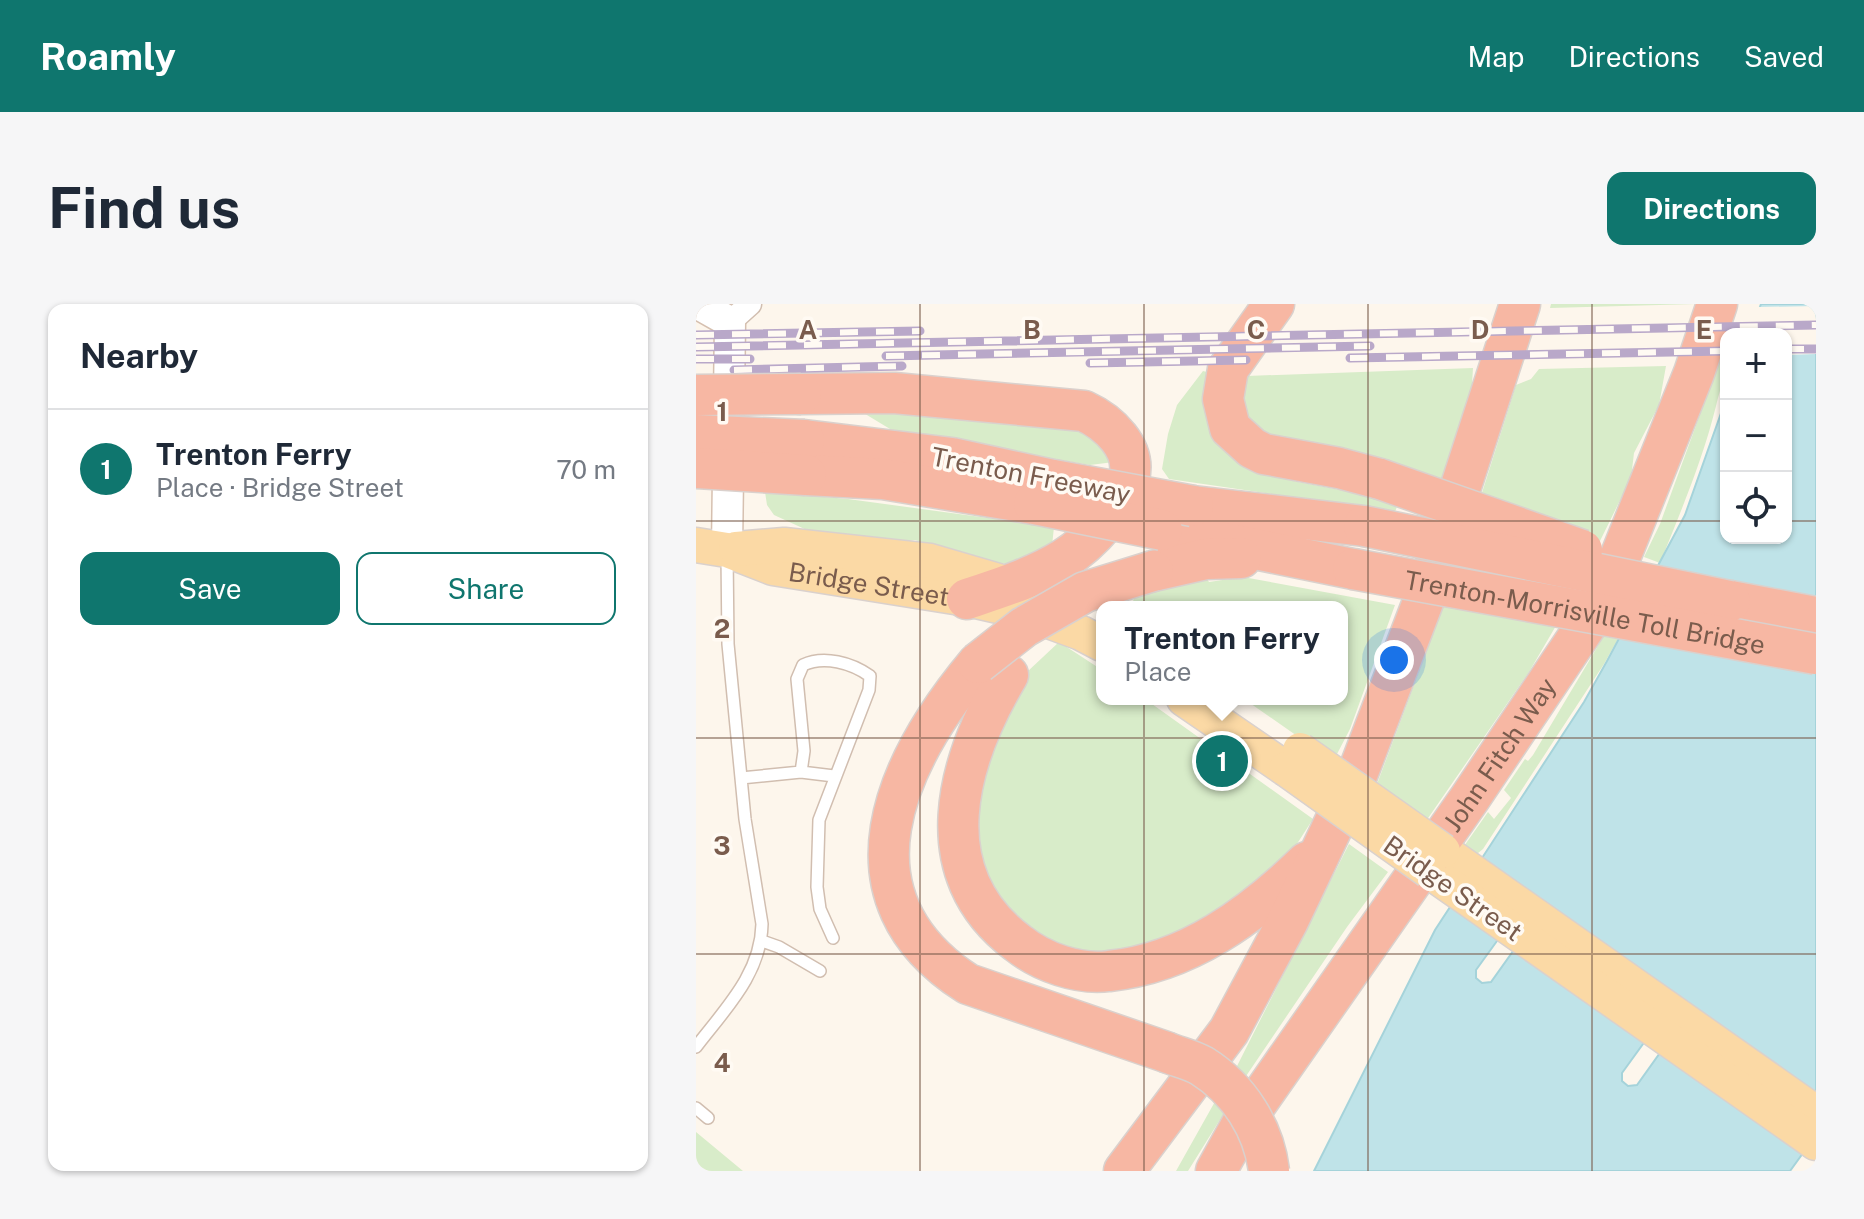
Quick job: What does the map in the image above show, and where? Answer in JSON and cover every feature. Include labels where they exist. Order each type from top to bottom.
[{"type":"highway","points":[[1274,304],[1228,369],[1223,399],[1230,428],[1252,448],[1264,454],[1380,479],[1730,601]]},
{"type":"highway","points":[[1146,1171],[1252,989],[1357,775],[1426,594],[1520,304]]},
{"type":"highway","name":"John Fitch Way","points":[[1216,1171],[1242,1124],[1462,810],[1603,600],[1694,373],[1717,304]]},
{"type":"highway","points":[[696,395],[894,393],[1084,411],[1100,418],[1114,430],[1124,446],[1129,477],[1115,507],[1082,547],[1063,560],[1010,585],[967,599]]},
{"type":"highway","name":"Trenton Freeway","points":[[696,435],[805,458]]},
{"type":"highway","name":"Trenton Freeway","points":[[696,468],[805,458],[952,458],[1044,492],[1178,518],[1335,564]]},
{"type":"highway","name":"Trenton Freeway","points":[[1178,518],[1364,526]]},
{"type":"highway","name":"Trenton-Morrisville Toll Bridge","points":[[1364,526],[1816,617]]},
{"type":"highway","points":[[1100,601],[1153,571],[1206,559],[1267,557],[1335,564]]},
{"type":"highway","name":"Trenton-Morrisville Toll Bridge","points":[[1335,564],[1816,654]]},
{"type":"highway","points":[[1093,605],[952,694],[928,729],[892,813],[888,870],[900,911],[924,949],[944,968],[968,984],[1201,1065],[1225,1084],[1256,1124],[1267,1151],[1269,1171]]},
{"type":"highway","points":[[993,669],[985,716],[969,755],[959,796],[960,850],[967,879],[976,898],[997,925],[1024,948],[1053,962],[1085,970],[1106,972],[1146,965],[1180,953],[1238,921],[1276,892],[1322,848]]},
{"type":"highway","points":[[1124,1171],[1216,1050]]},
{"type":"highway","points":[[1223,1171],[1242,1124]]},
{"type":"main road","name":"Bridge Street","points":[[712,547],[784,545],[930,561],[1060,600],[1093,605]]},
{"type":"main road","name":"Bridge Street","points":[[712,547],[773,568],[967,599],[1024,612],[1096,641]]},
{"type":"main road","name":"Bridge Street","points":[[1195,705],[1293,760],[1729,1066]]},
{"type":"main road","name":"Bridge Street","points":[[1230,705],[1293,760]]},
{"type":"main road","points":[[1729,1066],[1816,1113]]},
{"type":"main road","points":[[1729,1066],[1816,1143]]},
{"type":"street","points":[[698,304],[740,313],[712,547]]},
{"type":"lane","points":[[696,1047],[745,983],[756,963],[762,941],[728,644],[712,547]]},
{"type":"lane","points":[[801,772],[804,751],[797,679],[803,665],[822,658],[861,670],[870,676],[869,690],[819,820],[817,887],[820,909],[833,938]]},
{"type":"lane","points":[[741,778],[801,772],[834,776]]},
{"type":"lane","points":[[762,941],[779,947],[820,971]]},
{"type":"lane","points":[[696,1108],[708,1118]]},
{"type":"green space","points":[[1551,304],[1696,304],[1550,308]]},
{"type":"green space","points":[[1720,360],[1720,391],[1711,426],[1660,563],[1644,557],[1660,524]]},
{"type":"green space","points":[[1666,366],[1659,405],[1634,453],[1631,478],[1599,543],[1480,499],[1516,385],[1531,379],[1539,369]]},
{"type":"green space","points":[[1473,368],[1471,401],[1459,427],[1443,484],[1276,447],[1240,418],[1238,374]]},
{"type":"green space","points":[[1203,371],[1207,372],[1260,472],[1399,501],[1395,512],[1169,479],[1162,469],[1177,405]]},
{"type":"green space","points":[[852,406],[1086,428],[1114,462],[1090,465],[895,432]]},
{"type":"green space","points":[[765,492],[848,499],[1054,527],[1052,546],[1009,564],[984,561],[915,540],[899,542],[809,531],[774,515],[767,505]]},
{"type":"green space","points":[[1204,574],[1209,582],[1243,577],[1395,605],[1350,729],[1337,754],[1300,738],[1253,705],[1348,705],[1348,601],[1133,601],[1137,590]]},
{"type":"green space","points":[[1445,602],[1557,624],[1529,672],[1424,824],[1374,792]]},
{"type":"green space","points":[[1605,634],[1619,637],[1604,664],[1483,849],[1472,858],[1462,849],[1488,812],[1494,819],[1511,798],[1504,790],[1525,759],[1528,761],[1533,755]]},
{"type":"green space","points":[[1059,642],[1096,666],[1096,705],[1153,705],[1313,819],[1293,850],[1243,904],[1121,963],[1040,948],[975,878],[972,786],[1027,672]]},
{"type":"green space","points":[[1349,844],[1388,872],[1240,1085],[1232,1076]]},
{"type":"green space","points":[[1217,1098],[1226,1110],[1188,1171],[1176,1171]]},
{"type":"green space","points":[[696,1132],[743,1171],[696,1171]]},
{"type":"water","points":[[1761,304],[1816,304],[1816,1135],[1790,1171],[1314,1171],[1435,930],[1584,702],[1685,515],[1720,416],[1720,544],[1792,544],[1792,328],[1752,328]],"holes":[[[1531,894],[1546,905],[1491,982],[1482,983],[1476,978],[1476,970]],[[1677,997],[1692,1008],[1637,1085],[1628,1086],[1622,1081],[1622,1073]]]},
{"type":"pier","points":[[1816,306],[1816,354],[1792,355],[1792,328],[1748,328],[1756,307]]},
{"type":"railway","points":[[696,347],[1816,325]]},
{"type":"railway","points":[[696,335],[920,331]]},
{"type":"railway","points":[[886,356],[1370,346]]},
{"type":"railway","points":[[1792,349],[1816,349]]},
{"type":"railway","points":[[1350,358],[1720,351]]},
{"type":"railway","points":[[696,359],[750,359]]},
{"type":"railway","points":[[1090,363],[1246,360]]},
{"type":"railway","points":[[734,370],[902,366]]},
{"type":"place","name":"Trenton Ferry","points":[[1222,761]]}]
